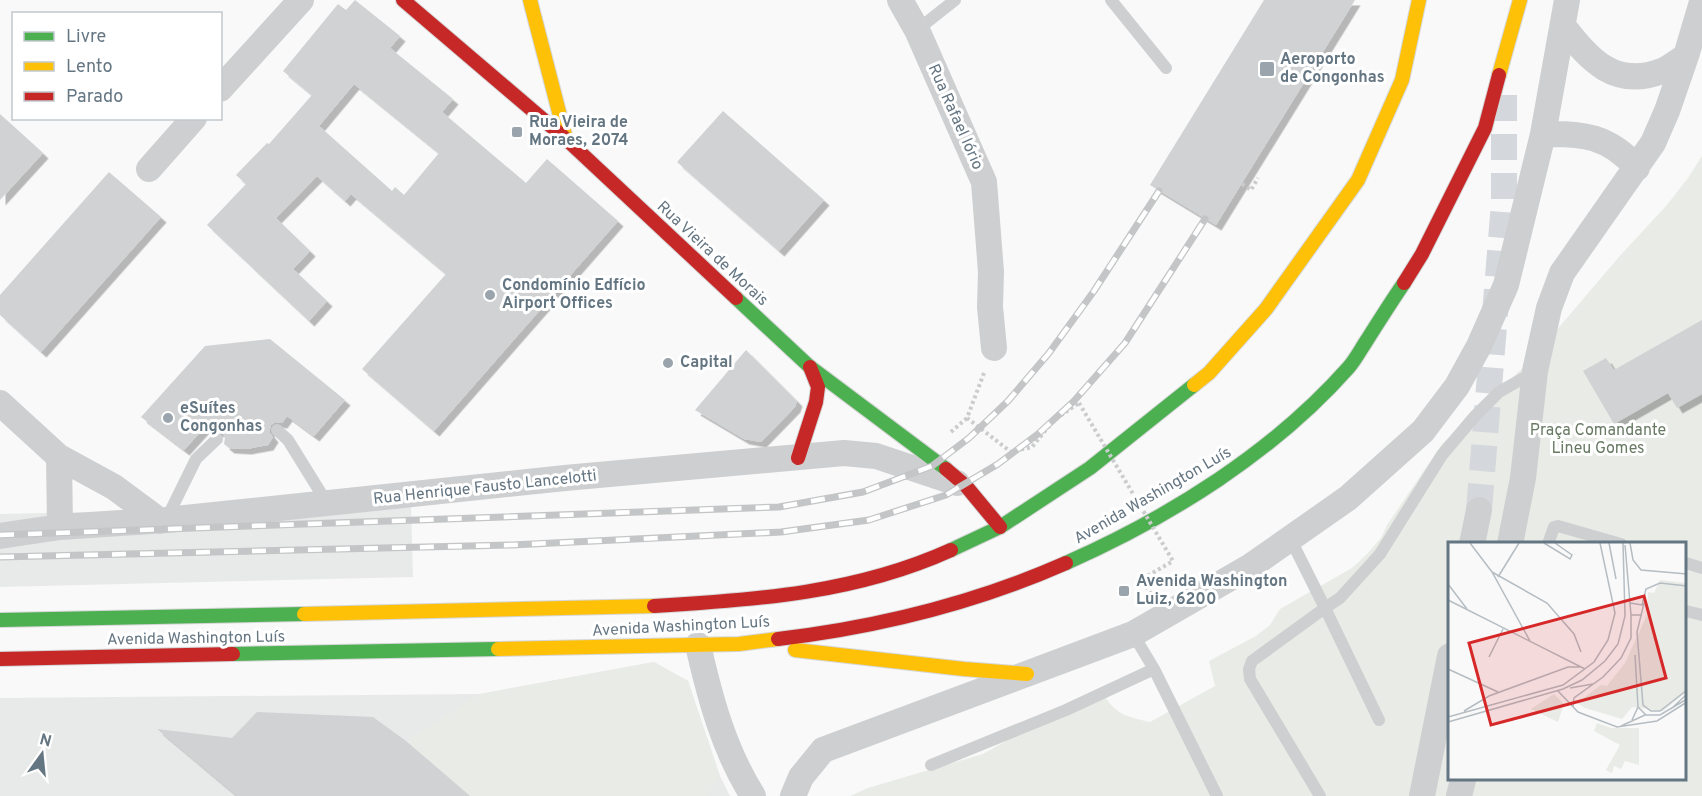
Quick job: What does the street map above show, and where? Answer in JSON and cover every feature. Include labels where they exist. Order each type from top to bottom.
[{"type":"main road","name":"Rua Vieira de Morais","points":[[403,0],[566,140],[810,368],[927,453],[966,486],[1000,527]]},
{"type":"main road","points":[[530,0],[566,140]]},
{"type":"main road","name":"Avenida Washington Luís","points":[[0,620],[628,608],[751,600],[835,588],[915,566],[1000,527],[1090,468],[1209,373],[1266,309],[1358,180],[1402,80],[1419,0]]},
{"type":"main road","name":"Avenida Washington Luís","points":[[0,659],[739,644],[836,632],[938,610],[1041,574],[1104,546],[1245,462],[1299,419],[1351,365],[1422,254],[1485,128],[1520,0]]},
{"type":"main road","points":[[531,66],[543,49]]},
{"type":"main road","points":[[486,71],[505,73]]},
{"type":"main road","points":[[798,458],[816,402],[818,387],[810,368]]},
{"type":"main road","points":[[739,644],[1027,674]]},
{"type":"street","points":[[222,87],[301,0]]},
{"type":"street","name":"Rua Rafael Iório","points":[[900,0],[917,30],[984,182],[991,272],[990,307],[993,348]]},
{"type":"street","points":[[793,796],[801,777],[823,750],[1132,634],[1251,566],[1348,498],[1423,431],[1457,386],[1479,346],[1506,285],[1543,134],[1567,0]]},
{"type":"street","points":[[1510,542],[1523,478],[1535,371],[1549,308],[1562,273],[1636,168],[1658,132],[1686,56],[1702,2]]},
{"type":"street","points":[[1563,26],[1584,52],[1601,67],[1626,78],[1663,71],[1686,56]]},
{"type":"street","points":[[149,169],[192,120]]},
{"type":"street","points":[[1543,134],[1563,134],[1607,142],[1622,152],[1636,168]]},
{"type":"street","points":[[0,403],[58,457],[114,486],[163,521]]},
{"type":"street","name":"Rua Henrique Fausto Lancelotti","points":[[0,536],[60,527],[163,521],[565,478],[844,453],[876,456],[966,486]]},
{"type":"street","points":[[58,457],[60,527]]},
{"type":"street","points":[[1472,542],[1479,510]]},
{"type":"street","points":[[698,645],[709,693],[729,751],[753,796]]},
{"type":"street","points":[[1422,796],[1448,666]]},
{"type":"street","points":[[1459,796],[1463,781]]},
{"type":"lane","points":[[917,30],[955,0]]},
{"type":"lane","points":[[1111,0],[1166,68]]},
{"type":"lane","points":[[1320,796],[1250,679],[1249,669],[1252,660],[1346,592],[1380,554],[1442,455],[1475,416],[1500,392],[1535,371]]},
{"type":"lane","points":[[278,430],[288,440],[328,504]]},
{"type":"lane","points":[[163,521],[196,459],[218,439]]},
{"type":"lane","points":[[1549,542],[1552,530],[1558,526],[1614,542]]},
{"type":"lane","points":[[1291,540],[1379,720]]},
{"type":"lane","points":[[1687,563],[1702,568]]},
{"type":"lane","points":[[1687,611],[1702,615]]},
{"type":"lane","points":[[1132,634],[1154,669],[1217,796]]},
{"type":"lane","points":[[931,765],[1066,710],[1154,669]]},
{"type":"path","points":[[1242,184],[1251,190],[1258,178]]},
{"type":"path","points":[[993,348],[967,418],[1011,452],[1032,447],[1054,420],[1079,403],[1173,561],[1142,579]]},
{"type":"shaded area","points":[[411,505],[413,577],[0,587],[0,514]]},
{"type":"shaded area","points":[[654,662],[688,681],[720,776],[730,796],[0,796],[0,698],[480,694]]},
{"type":"green space","name":"Praça Comandante Lineu Gomes","points":[[1702,156],[1702,796],[850,796],[868,788],[983,754],[1031,727],[1102,699],[1106,698],[1110,704],[1125,715],[1150,722],[1215,686],[1209,661],[1256,636],[1270,625],[1280,609],[1352,568],[1367,554],[1381,538],[1387,525],[1442,444],[1532,359],[1618,258],[1666,206]]},
{"type":"green space","points":[[654,662],[688,681],[720,777],[705,796],[470,796],[406,741],[480,694]]},
{"type":"building","points":[[355,0],[400,36],[390,48],[453,99],[442,112],[526,183],[547,159],[618,221],[434,431],[362,369],[446,274],[351,194],[345,201],[317,176],[276,218],[310,251],[293,269],[327,301],[309,321],[207,225],[246,184],[236,175],[267,143],[269,144],[312,95],[283,71],[338,4],[346,10]],"holes":[[[354,84],[439,153],[404,195],[395,187],[392,191],[319,126]]]},
{"type":"building","name":"Aeroporto de Congonhas","points":[[1264,0],[1355,0],[1216,225],[1150,185]]},
{"type":"building","points":[[723,111],[824,200],[779,251],[677,162]]},
{"type":"building","points":[[0,114],[43,153],[0,200]]},
{"type":"building","points":[[109,172],[161,217],[41,352],[0,315],[0,295]]},
{"type":"building","points":[[1702,320],[1702,394],[1677,408],[1668,393],[1614,424],[1583,371],[1606,358],[1614,370]]},
{"type":"building","points":[[270,339],[345,400],[314,436],[287,416],[282,423],[275,422],[271,425],[269,432],[273,437],[268,445],[246,449],[229,448],[224,444],[223,433],[216,431],[211,433],[204,428],[184,450],[141,417],[205,346]]},
{"type":"building","points":[[746,350],[797,401],[795,407],[761,442],[744,439],[695,410]]},
{"type":"building","points":[[257,712],[373,717],[406,741],[470,796],[237,796],[157,729],[232,738]]},
{"type":"tunnel","points":[[1479,510],[1504,203],[1504,84]]},
{"type":"railway","points":[[0,535],[779,507],[863,492],[932,466],[969,438],[1008,401],[1049,353],[1094,291],[1159,191]]},
{"type":"railway","points":[[0,557],[512,545],[781,532],[869,520],[946,495],[998,464],[1038,434],[1074,401],[1125,343],[1205,219]]},
{"type":"traffic: fast","points":[[1066,563],[1144,525],[1181,503],[1218,480],[1288,427],[1352,364],[1404,283]]},
{"type":"traffic: fast","points":[[736,298],[810,367],[946,469]]},
{"type":"traffic: fast","points":[[951,550],[1000,527],[1090,468],[1194,385]]},
{"type":"traffic: fast","points":[[0,620],[304,614]]},
{"type":"traffic: fast","points":[[233,654],[498,649]]},
{"type":"traffic: slow","points":[[530,0],[566,139]]},
{"type":"traffic: slow","points":[[1194,385],[1209,373],[1266,309],[1358,180],[1402,80],[1419,0]]},
{"type":"traffic: slow","points":[[1499,75],[1520,0]]},
{"type":"traffic: slow","points":[[304,614],[654,606]]},
{"type":"traffic: slow","points":[[498,649],[739,644],[778,639]]},
{"type":"traffic: slow","points":[[795,650],[1027,674]]},
{"type":"traffic: jam","points":[[403,0],[566,139],[736,298]]},
{"type":"traffic: jam","points":[[1404,283],[1422,254],[1485,128],[1499,75]]},
{"type":"traffic: jam","points":[[798,458],[816,402],[818,387],[810,367]]},
{"type":"traffic: jam","points":[[946,469],[966,486],[1000,527]]},
{"type":"traffic: jam","points":[[654,606],[730,601],[806,592],[879,576],[915,565],[951,550]]},
{"type":"traffic: jam","points":[[778,639],[853,628],[925,612],[1031,578],[1066,563]]},
{"type":"traffic: jam","points":[[0,659],[233,654]]},
{"type":"place","name":"Aeroporto de Congonhas","points":[[1267,69]]},
{"type":"place","name":"Rua Vieira de Moraes, 2074","points":[[517,132]]},
{"type":"place","name":"Condomínio Edfício Airport Offices","points":[[490,295]]},
{"type":"place","name":"Capital","points":[[668,363]]},
{"type":"place","name":"eSuítes Congonhas","points":[[168,418]]},
{"type":"place","name":"Avenida Washington Luiz, 6200","points":[[1124,591]]}]
